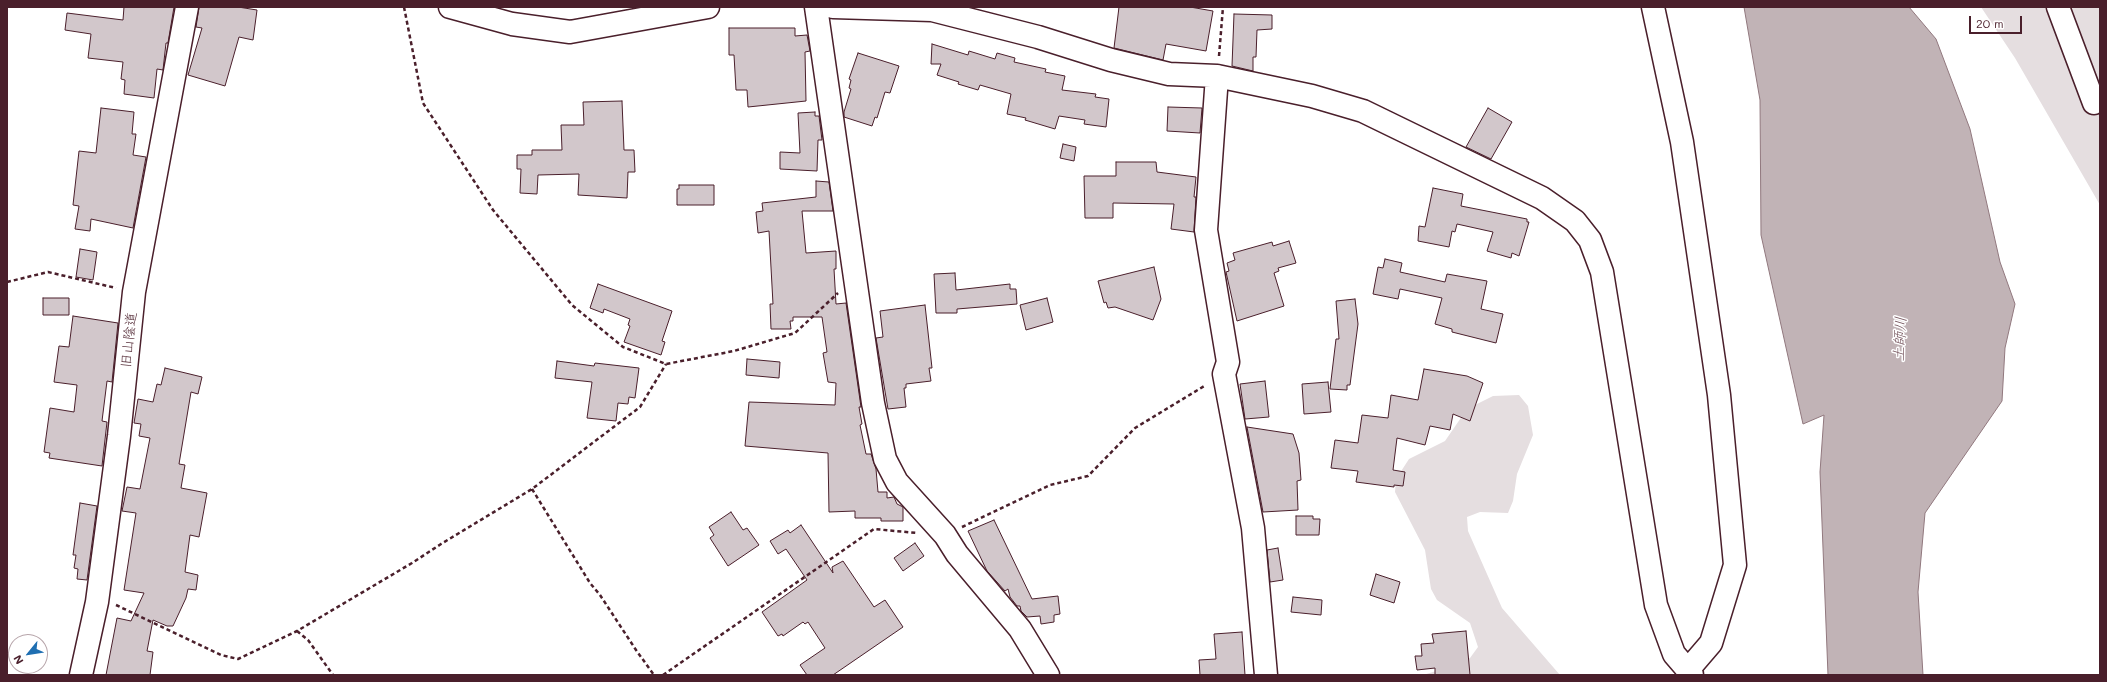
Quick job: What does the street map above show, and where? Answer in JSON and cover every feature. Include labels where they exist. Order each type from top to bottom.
[{"type":"street","name":"旧山陰道","points":[[81,675],[97,602],[119,436],[134,292],[187,7]]},
{"type":"street","points":[[450,7],[512,24],[570,32],[708,7]]},
{"type":"street","points":[[816,7],[872,403],[885,459],[897,482],[945,536],[957,554],[1020,629],[1048,675]]},
{"type":"street","points":[[833,7],[932,10],[1038,36],[1111,60],[1169,74],[1217,76],[1312,96],[1363,111],[1542,198],[1575,221],[1590,240],[1602,272],[1656,604],[1674,654],[1689,673],[1711,643],[1735,566],[1717,379],[1682,142],[1653,7]]},
{"type":"street","points":[[2058,7],[2094,103]]},
{"type":"street","points":[[1217,76],[1206,230],[1228,362],[1224,374],[1253,528],[1266,675]]},
{"type":"path","points":[[404,7],[423,103],[493,210],[572,305],[623,347],[666,364],[734,351],[795,333],[854,277]]},
{"type":"path","points":[[1217,76],[1223,7]]},
{"type":"path","points":[[7,282],[48,272],[134,292]]},
{"type":"path","points":[[97,602],[114,604],[221,655],[238,659],[297,631],[412,564],[441,544],[532,489],[640,407],[666,364]]},
{"type":"path","points":[[663,675],[874,530],[945,536],[1050,485],[1088,476],[1134,428],[1224,374]]},
{"type":"path","points":[[532,489],[590,584],[600,594],[654,675]]},
{"type":"path","points":[[297,631],[308,640],[333,675]]},
{"type":"shaded area","points":[[1981,7],[2100,7],[2100,205],[2015,58]]},
{"type":"shaded area","points":[[1519,395],[1528,406],[1533,435],[1517,474],[1513,501],[1508,513],[1480,512],[1467,517],[1468,531],[1502,608],[1560,675],[1423,675],[1456,665],[1470,658],[1478,647],[1470,623],[1437,600],[1431,589],[1425,550],[1395,492],[1396,479],[1409,459],[1445,441],[1467,409],[1493,396]]},
{"type":"water","name":"土師川","points":[[1744,7],[1909,7],[1936,39],[1970,129],[2000,262],[2015,304],[2005,348],[2002,401],[1925,513],[1918,592],[1923,675],[1828,675],[1820,472],[1824,415],[1803,424],[1761,235],[1760,100]]},
{"type":"building","points":[[124,7],[174,7],[168,43],[166,43],[163,70],[157,69],[154,98],[124,94],[125,80],[121,79],[123,62],[88,58],[91,34],[65,30],[67,13],[123,20]]},
{"type":"building","points":[[199,7],[238,7],[257,10],[253,40],[239,37],[225,86],[188,75],[202,28],[196,27]]},
{"type":"building","points":[[1119,7],[1190,7],[1213,11],[1206,51],[1166,44],[1163,60],[1114,48]]},
{"type":"building","points":[[1234,14],[1272,15],[1272,29],[1257,30],[1256,57],[1253,57],[1253,71],[1232,66]]},
{"type":"building","points":[[729,28],[795,28],[795,36],[807,35],[810,51],[805,52],[806,101],[748,107],[747,90],[736,90],[734,55],[729,55]]},
{"type":"building","points":[[932,44],[968,55],[969,51],[995,59],[997,53],[1015,58],[1014,62],[1046,69],[1045,72],[1065,76],[1062,90],[1096,94],[1095,97],[1109,99],[1106,127],[1084,124],[1085,120],[1059,116],[1055,129],[1025,120],[1026,118],[1007,114],[1011,94],[980,85],[978,90],[958,84],[959,82],[937,75],[941,64],[931,64]]},
{"type":"building","points":[[858,53],[899,66],[890,93],[885,92],[877,118],[875,117],[872,126],[844,117],[844,112],[851,89],[849,88],[851,80],[849,79]]},
{"type":"building","points":[[622,101],[624,150],[634,150],[635,172],[628,172],[627,198],[578,195],[579,174],[538,175],[537,194],[520,193],[521,169],[517,169],[517,155],[532,155],[532,150],[562,150],[561,125],[584,125],[583,102]]},
{"type":"building","points":[[1168,107],[1202,108],[1200,133],[1167,131]]},
{"type":"building","points":[[101,108],[134,112],[132,134],[136,134],[133,155],[146,157],[133,228],[91,219],[90,231],[75,229],[79,206],[73,205],[79,151],[96,153]]},
{"type":"building","points":[[1488,108],[1512,122],[1491,159],[1466,147]]},
{"type":"building","points":[[815,112],[815,116],[819,116],[822,140],[818,140],[817,171],[780,169],[780,152],[800,153],[798,113]]},
{"type":"building","points":[[1063,144],[1076,147],[1074,161],[1060,158]]},
{"type":"building","points":[[1116,162],[1156,162],[1157,172],[1196,177],[1194,197],[1196,197],[1194,232],[1171,229],[1174,204],[1113,203],[1113,218],[1085,218],[1084,176],[1116,176]]},
{"type":"building","points":[[816,181],[829,182],[833,211],[802,211],[806,253],[836,251],[836,269],[834,269],[836,304],[846,303],[861,407],[859,407],[862,424],[860,425],[866,454],[871,454],[876,469],[878,492],[887,492],[887,498],[894,497],[897,504],[903,507],[903,521],[881,521],[881,518],[855,518],[855,511],[829,512],[828,453],[745,446],[749,402],[835,405],[836,383],[828,382],[823,353],[827,352],[822,317],[793,317],[793,321],[790,321],[791,329],[771,329],[770,304],[773,304],[769,231],[758,233],[756,212],[763,211],[762,203],[816,197]]},
{"type":"building","points":[[679,185],[714,185],[714,205],[677,205],[677,189],[679,189]]},
{"type":"building","points":[[1433,188],[1463,194],[1461,206],[1527,219],[1527,222],[1529,222],[1519,256],[1512,253],[1511,258],[1487,251],[1493,232],[1457,224],[1455,232],[1452,231],[1449,247],[1418,241],[1419,226],[1425,227]]},
{"type":"building","points":[[1289,241],[1296,263],[1278,268],[1279,271],[1274,273],[1284,306],[1237,321],[1226,272],[1229,271],[1227,263],[1235,260],[1233,253],[1272,242],[1273,246]]},
{"type":"building","points":[[80,249],[97,252],[93,280],[76,277]]},
{"type":"building","points":[[1385,259],[1402,263],[1400,272],[1445,282],[1447,274],[1487,281],[1481,309],[1503,314],[1496,343],[1452,332],[1452,329],[1435,324],[1442,298],[1400,289],[1398,299],[1373,294],[1378,267],[1383,268]]},
{"type":"building","points":[[1154,267],[1161,299],[1153,320],[1115,307],[1108,308],[1106,302],[1104,303],[1098,281]]},
{"type":"building","points":[[955,273],[956,290],[1010,284],[1010,289],[1016,289],[1017,304],[957,309],[957,313],[936,313],[934,274]]},
{"type":"building","points":[[598,284],[672,311],[662,341],[665,342],[661,355],[624,342],[630,326],[628,325],[630,319],[604,309],[603,313],[590,308]]},
{"type":"building","points":[[43,298],[69,298],[69,315],[43,315]]},
{"type":"building","points":[[1047,298],[1053,322],[1026,330],[1020,305]]},
{"type":"building","points":[[1355,299],[1358,324],[1350,385],[1347,385],[1347,390],[1330,389],[1336,339],[1339,339],[1336,301]]},
{"type":"building","points":[[925,305],[932,368],[929,368],[931,381],[906,384],[906,388],[904,388],[906,407],[888,409],[876,338],[883,337],[880,311]]},
{"type":"building","points":[[73,316],[118,323],[112,382],[107,381],[102,421],[107,422],[102,466],[49,458],[50,453],[44,452],[50,408],[74,412],[77,385],[54,382],[59,346],[69,347]]},
{"type":"building","points":[[747,359],[780,362],[779,378],[746,375]]},
{"type":"building","points":[[557,361],[594,366],[595,363],[639,368],[635,398],[629,397],[628,404],[618,403],[616,421],[587,418],[592,382],[555,378]]},
{"type":"building","points":[[165,368],[202,377],[198,394],[191,392],[179,464],[185,465],[181,488],[207,493],[199,537],[190,535],[185,572],[198,575],[196,590],[188,589],[186,598],[173,626],[167,626],[153,620],[147,651],[153,652],[150,675],[106,675],[117,618],[131,621],[144,593],[124,590],[136,513],[122,511],[127,487],[140,489],[150,438],[139,436],[141,424],[134,423],[138,399],[153,402],[157,384],[161,385]]},
{"type":"building","points":[[1424,369],[1467,376],[1483,383],[1470,421],[1453,414],[1450,430],[1430,426],[1425,445],[1397,438],[1393,470],[1405,472],[1403,486],[1394,485],[1394,487],[1356,482],[1358,471],[1331,468],[1335,440],[1358,443],[1362,415],[1388,418],[1391,395],[1418,400]]},
{"type":"building","points":[[1265,381],[1269,417],[1245,419],[1240,384]]},
{"type":"building","points":[[1328,382],[1331,412],[1304,414],[1302,384]]},
{"type":"building","points":[[1247,427],[1293,434],[1299,453],[1301,480],[1297,481],[1298,510],[1263,512]]},
{"type":"building","points":[[80,503],[97,506],[87,580],[77,579],[78,569],[74,568],[76,555],[73,555]]},
{"type":"building","points":[[731,512],[743,530],[747,528],[759,545],[728,566],[710,538],[714,535],[709,527]]},
{"type":"building","points":[[1296,516],[1313,516],[1313,519],[1320,519],[1319,535],[1296,535]]},
{"type":"building","points":[[994,520],[1032,599],[1058,596],[1060,614],[1054,615],[1054,622],[1041,624],[1040,616],[1027,617],[1021,611],[1020,606],[1017,606],[1010,597],[1008,589],[1005,591],[987,571],[968,531]]},
{"type":"building","points":[[801,525],[833,573],[832,567],[843,561],[874,607],[885,600],[903,627],[833,675],[807,675],[800,665],[825,648],[808,622],[805,624],[803,622],[783,636],[782,634],[778,636],[762,612],[807,580],[786,549],[778,554],[770,541],[788,530],[790,533]]},
{"type":"building","points":[[915,543],[924,556],[903,571],[894,558]]},
{"type":"building","points":[[1278,548],[1283,580],[1270,582],[1267,550]]},
{"type":"building","points":[[1376,574],[1400,582],[1394,603],[1370,595]]},
{"type":"building","points":[[1293,597],[1322,600],[1321,615],[1291,612]]},
{"type":"building","points":[[1466,631],[1470,675],[1435,675],[1435,668],[1417,670],[1415,656],[1422,656],[1421,644],[1434,643],[1432,634]]},
{"type":"building","points":[[1242,632],[1245,675],[1200,675],[1199,660],[1216,659],[1214,634]]}]
